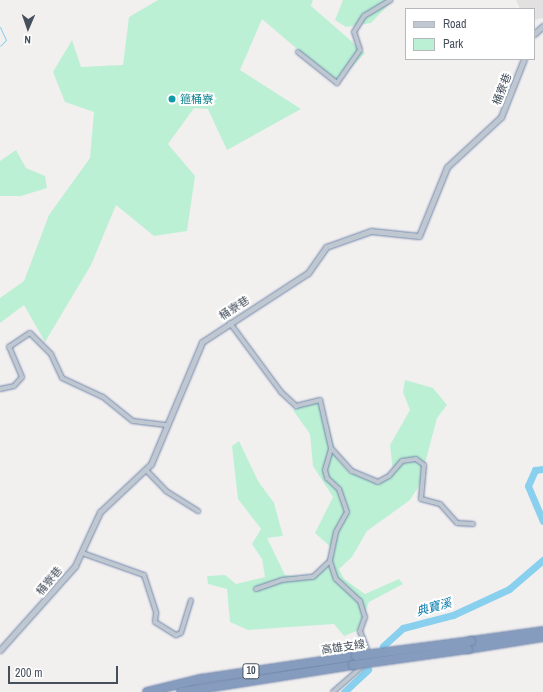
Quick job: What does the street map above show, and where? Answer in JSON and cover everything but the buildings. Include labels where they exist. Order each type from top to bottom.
[{"type":"highway","name":"高雄支線","points":[[181,692],[353,665],[543,631]]},
{"type":"highway","name":"高雄支線","points":[[147,692],[200,679],[356,656],[543,637]]},
{"type":"street","points":[[298,52],[337,83],[360,50],[354,32],[364,16],[391,0]]},
{"type":"street","points":[[535,33],[543,26]]},
{"type":"street","name":"桶寮巷","points":[[0,650],[75,566],[100,512],[146,470],[199,346],[230,323],[308,272],[326,247],[371,231],[419,236],[447,167],[501,117],[524,60]]},
{"type":"street","points":[[230,323],[281,392],[296,406],[320,400],[331,448],[326,474],[339,489],[348,512],[336,532],[330,561],[336,579],[360,601],[366,616],[360,631],[371,658],[333,692]]},
{"type":"street","points":[[0,389],[14,386],[22,377],[9,347],[30,333],[51,354],[62,378],[103,397],[133,421],[166,425]]},
{"type":"street","points":[[331,448],[352,471],[374,481],[389,476],[394,466],[408,458],[416,459],[424,465],[421,499],[440,504],[457,523],[473,524]]},
{"type":"street","points":[[146,470],[166,491],[198,511]]},
{"type":"street","points":[[82,553],[144,575],[156,613],[155,622],[176,634],[181,633],[191,601]]},
{"type":"street","points":[[256,590],[282,580],[313,577],[330,561]]},
{"type":"shaded area","points":[[516,0],[543,0],[543,18],[535,20],[535,8],[520,8]]},
{"type":"green space","points":[[158,0],[313,0],[311,6],[365,53],[337,83],[262,19],[240,70],[301,109],[227,150],[208,109],[194,108],[168,144],[195,176],[187,231],[154,236],[116,205],[91,265],[45,342],[24,305],[0,323],[0,298],[24,281],[49,215],[90,158],[94,112],[65,102],[53,72],[72,40],[81,67],[123,65],[129,17]]},
{"type":"green space","points":[[343,0],[393,0],[371,23],[346,27],[335,20]]},
{"type":"green space","points":[[16,150],[26,168],[45,176],[47,188],[21,196],[0,196],[0,161]]},
{"type":"green space","points":[[405,380],[433,388],[447,405],[437,418],[419,486],[410,500],[367,531],[352,557],[339,569],[344,579],[365,594],[399,579],[403,584],[369,602],[357,631],[344,636],[334,624],[248,630],[230,622],[227,589],[208,584],[207,576],[225,575],[236,584],[265,577],[262,559],[252,544],[261,529],[238,499],[232,446],[239,441],[258,481],[274,503],[283,536],[267,538],[285,575],[307,577],[318,573],[334,550],[315,533],[333,497],[313,466],[310,434],[293,410],[316,400],[324,409],[337,459],[349,473],[381,481],[393,472],[390,445],[410,410],[403,392]]},
{"type":"waterway","points":[[0,27],[6,40],[0,46]]},
{"type":"waterway","name":"典寶溪","points":[[543,469],[535,470],[528,486],[543,521]]},
{"type":"waterway","name":"典寶溪","points":[[383,646],[403,628],[453,615],[509,589],[543,560]]},
{"type":"waterway","name":"典寶溪","points":[[381,650],[383,646]]},
{"type":"waterway","name":"典寶溪","points":[[368,670],[371,666]]},
{"type":"waterway","name":"典寶溪","points":[[344,692],[368,670]]},
{"type":"place","name":"箍桶寮","points":[[172,99]]}]
